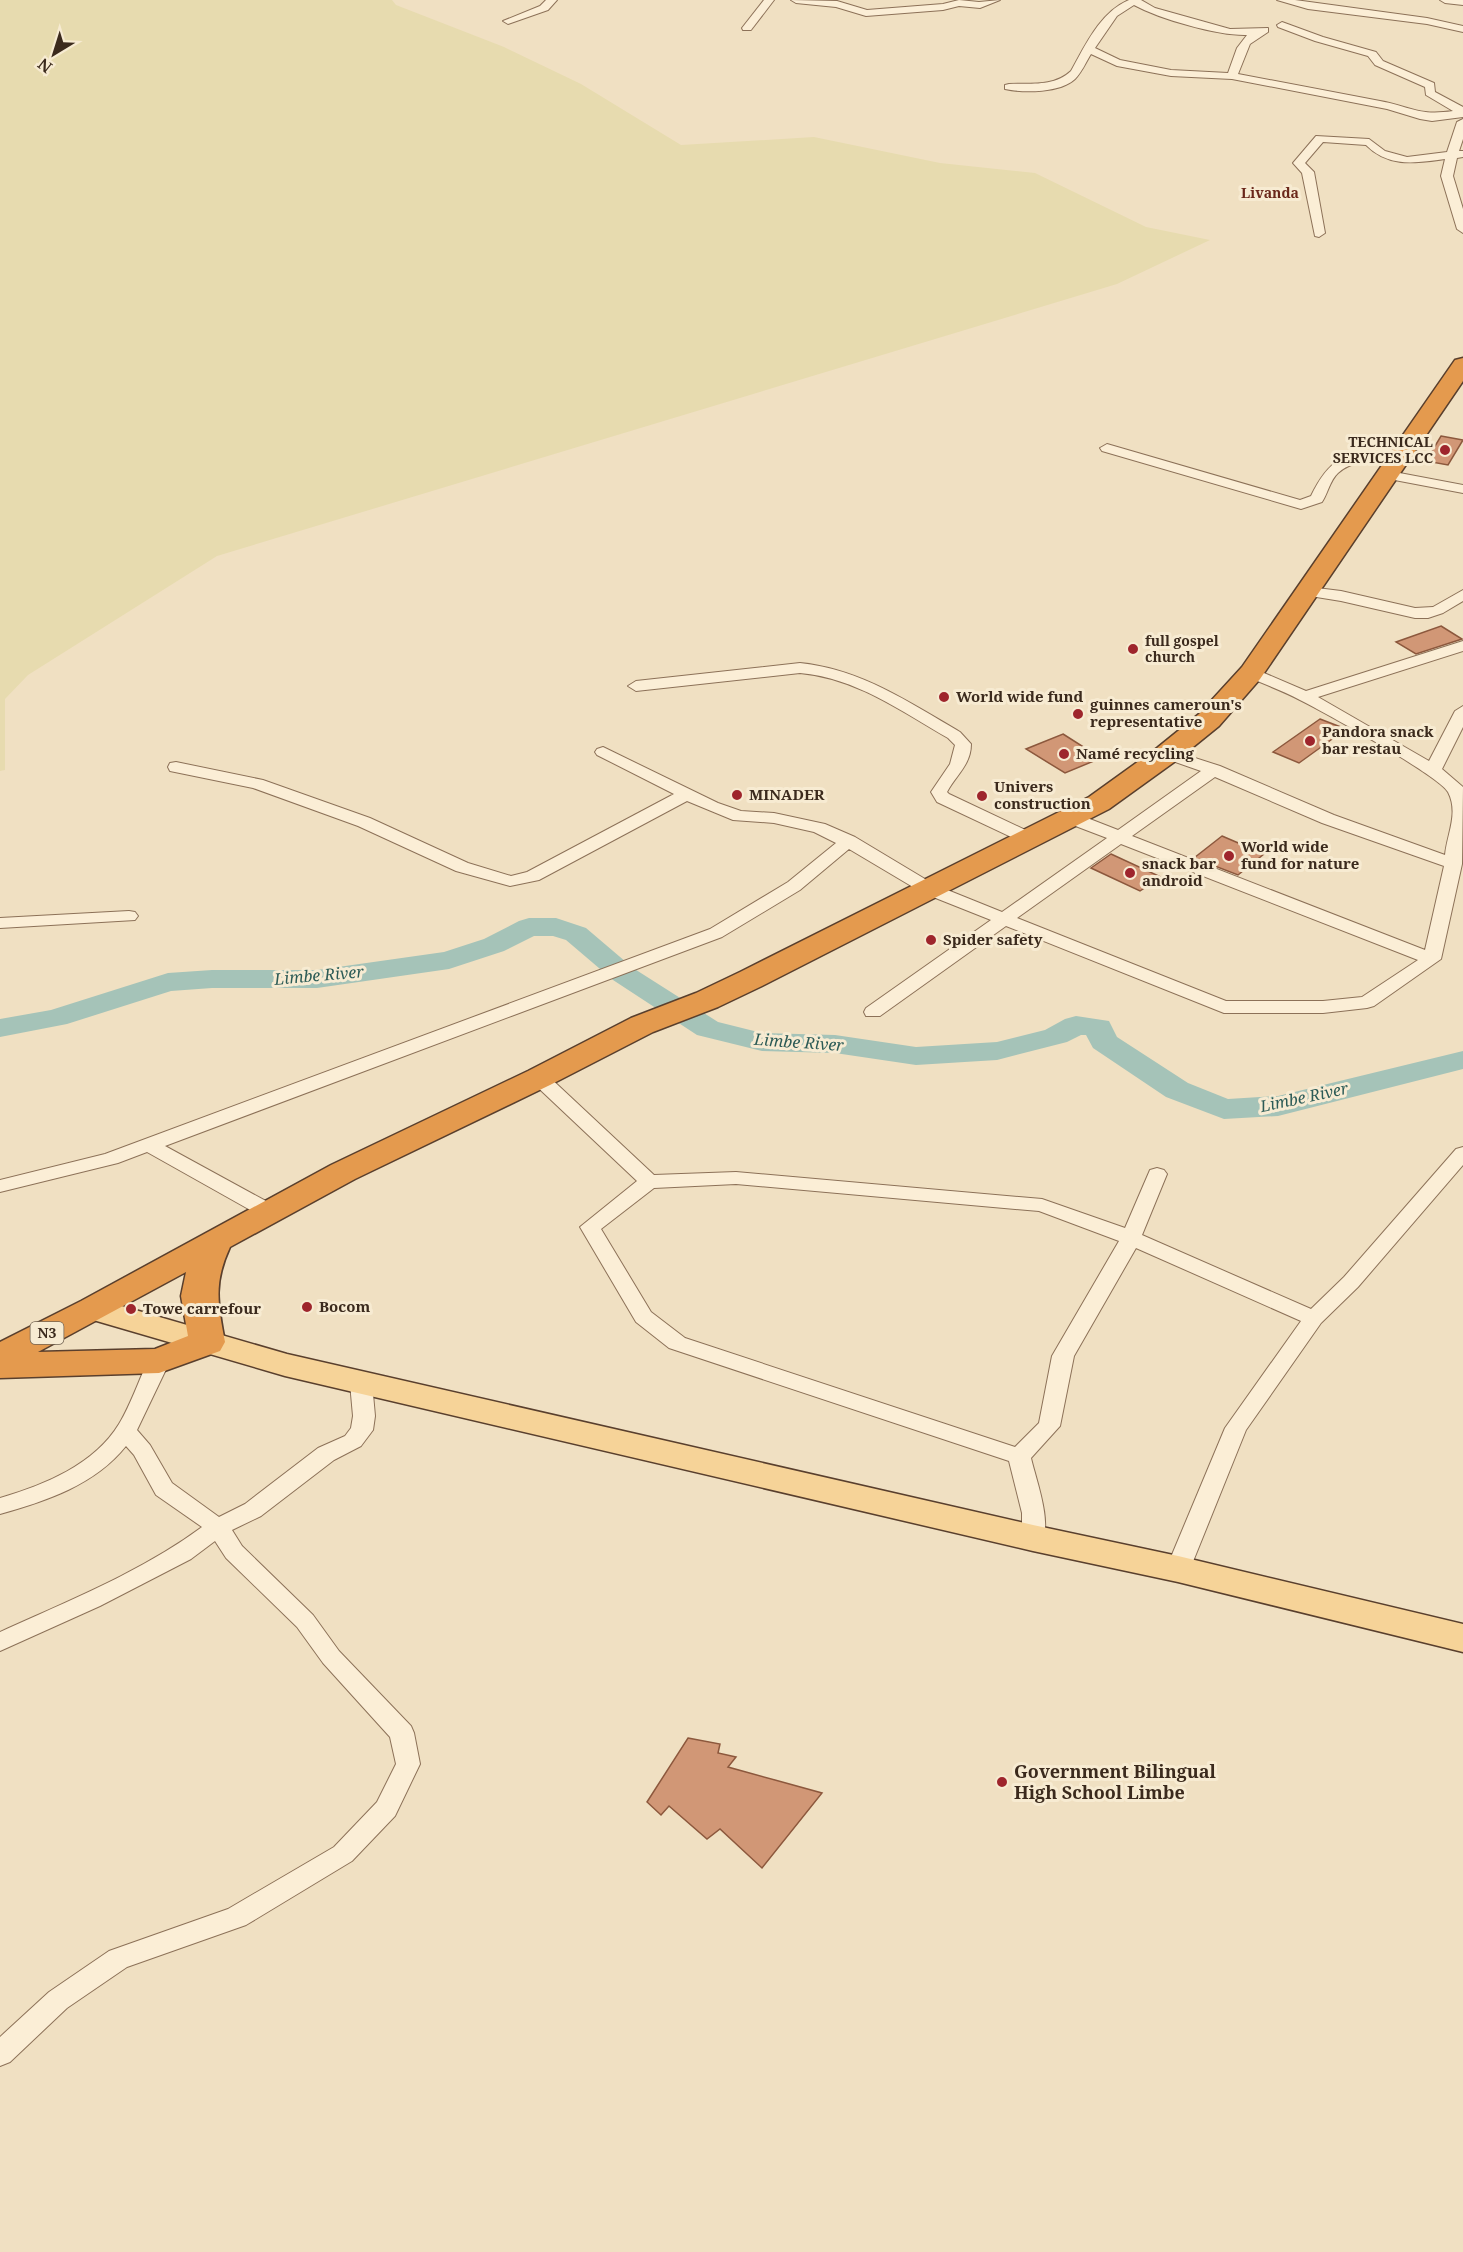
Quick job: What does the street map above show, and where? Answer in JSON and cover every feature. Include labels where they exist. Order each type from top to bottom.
[{"type":"highway","points":[[94,1309],[268,1211],[353,1167],[539,1078],[642,1025],[707,1000],[1099,803],[1167,754],[1209,720],[1251,673],[1309,592],[1463,365]]},
{"type":"highway","points":[[0,1366],[159,1361],[207,1342],[199,1296],[205,1264],[215,1242]]},
{"type":"highway","name":"N3","points":[[0,1357],[94,1309]]},
{"type":"main road","points":[[94,1309],[285,1365],[1033,1538],[1178,1569],[1463,1638]]},
{"type":"street","points":[[508,21],[544,8],[552,0]]},
{"type":"street","points":[[747,28],[769,0]]},
{"type":"street","points":[[796,0],[840,2],[866,14],[943,7],[959,3],[980,5],[995,0]]},
{"type":"street","points":[[1282,0],[1308,6],[1427,21],[1463,29]]},
{"type":"street","points":[[1445,0],[1463,2]]},
{"type":"street","points":[[1010,87],[1055,85],[1068,80],[1111,17],[1121,7],[1135,2],[1151,10],[1230,32],[1261,31]]},
{"type":"street","points":[[1232,76],[1241,47],[1248,38],[1261,31],[1282,25],[1309,9],[1324,7]]},
{"type":"street","points":[[1282,25],[1309,36],[1372,54],[1379,63],[1430,85],[1431,93],[1463,113]]},
{"type":"street","points":[[1089,49],[1117,63],[1182,74],[1232,76],[1390,106],[1408,114],[1437,117],[1463,113]]},
{"type":"street","points":[[1463,122],[1458,155],[1448,167],[1447,176],[1463,229]]},
{"type":"street","points":[[1319,233],[1308,172],[1299,163],[1320,138],[1369,142],[1381,154],[1407,159],[1458,155]]},
{"type":"street","points":[[1107,448],[1214,482],[1300,505],[1317,499],[1332,470],[1349,460],[1372,456],[1394,467],[1463,489]]},
{"type":"street","points":[[1309,592],[1341,596],[1415,613],[1438,610],[1463,595]]},
{"type":"street","points":[[1305,696],[1403,667],[1463,646]]},
{"type":"street","points":[[636,686],[800,668],[815,668],[840,675],[954,735],[963,744],[963,755],[962,760],[944,781],[939,792],[943,798],[1030,839]]},
{"type":"street","points":[[603,752],[712,807],[739,816],[794,822],[819,828],[849,841],[929,889],[1208,1002],[1237,1009],[1323,1007],[1367,1002],[1432,959],[1453,864],[1454,848],[1461,826],[1460,801],[1455,788],[1433,770],[1305,696],[1251,673]]},
{"type":"street","points":[[1433,770],[1463,711]]},
{"type":"street","points":[[1167,754],[1214,770],[1328,819],[1453,864]]},
{"type":"street","points":[[176,767],[257,784],[364,822],[462,867],[510,881],[533,876],[571,854],[653,814],[686,794]]},
{"type":"street","points":[[873,1012],[1214,770]]},
{"type":"street","points":[[1071,818],[1432,959]]},
{"type":"street","points":[[0,1186],[111,1158],[148,1145],[716,933],[794,886],[849,841]]},
{"type":"street","points":[[0,923],[129,916]]},
{"type":"street","points":[[539,1078],[649,1182]]},
{"type":"street","points":[[148,1145],[268,1211]]},
{"type":"street","points":[[1178,1569],[1236,1428],[1314,1318],[1351,1281],[1463,1153]]},
{"type":"street","points":[[1019,1456],[1049,1426],[1063,1356],[1131,1238],[1157,1174]]},
{"type":"street","points":[[1019,1456],[677,1343],[643,1317],[590,1227],[649,1182],[736,1178],[1042,1205],[1131,1238],[1314,1318]]},
{"type":"street","points":[[0,1506],[61,1485],[101,1459],[126,1432],[159,1361]]},
{"type":"street","points":[[0,1642],[92,1600],[183,1553],[218,1527],[253,1510],[327,1454],[353,1441],[362,1430],[363,1423],[361,1383]]},
{"type":"street","points":[[0,2054],[58,2000],[118,1959],[237,1917],[343,1854],[386,1809],[408,1764],[402,1733],[331,1657],[305,1621],[234,1552],[218,1527],[164,1489],[142,1450],[126,1432]]},
{"type":"street","points":[[1019,1456],[1033,1513],[1033,1538]]},
{"type":"shaded area","points":[[0,0],[392,0],[396,5],[504,47],[581,84],[681,145],[814,137],[940,163],[1035,173],[1146,227],[1210,240],[1117,284],[217,556],[28,675],[5,699],[5,770],[0,771]]},
{"type":"building","name":"TECHNICAL SERVICES LCC","points":[[1441,436],[1463,440],[1448,465],[1426,461]]},
{"type":"building","points":[[1441,626],[1462,639],[1416,654],[1396,642]]},
{"type":"building","name":"Pandora snack bar restau","points":[[1320,719],[1346,729],[1299,763],[1273,752]]},
{"type":"building","name":"Namé recycling","points":[[1063,734],[1101,758],[1065,773],[1026,749]]},
{"type":"building","name":"World wide fund for nature","points":[[1222,836],[1264,854],[1238,875],[1194,858]]},
{"type":"building","name":"snack bar android","points":[[1111,854],[1161,877],[1140,891],[1091,868]]},
{"type":"building","points":[[688,1738],[720,1744],[718,1753],[736,1757],[728,1767],[822,1793],[762,1868],[720,1829],[707,1839],[669,1806],[661,1815],[647,1802]]},
{"type":"waterway","name":"Limbe River","points":[[0,1028],[56,1018],[168,982],[212,979],[317,979],[449,960],[494,945],[529,927],[556,927],[576,934],[623,974],[708,1029],[762,1042],[835,1044],[916,1056],[997,1051],[1056,1036],[1076,1025],[1098,1027],[1104,1042],[1177,1090],[1224,1109],[1278,1106],[1463,1060]]},
{"type":"place","name":"TECHNICAL SERVICES LCC","points":[[1445,450]]},
{"type":"place","name":"full gospel church","points":[[1133,649]]},
{"type":"place","name":"World wide fund","points":[[944,697]]},
{"type":"place","name":"guinnes cameroun's representative","points":[[1078,714]]},
{"type":"place","name":"Pandora snack bar restau","points":[[1310,741]]},
{"type":"place","name":"Namé recycling","points":[[1064,754]]},
{"type":"place","name":"MINADER","points":[[737,795]]},
{"type":"place","name":"Univers construction","points":[[982,796]]},
{"type":"place","name":"World wide fund for nature","points":[[1229,856]]},
{"type":"place","name":"snack bar android","points":[[1130,873]]},
{"type":"place","name":"Spider safety","points":[[931,940]]},
{"type":"place","name":"Bocom","points":[[307,1307]]},
{"type":"place","name":"Towe carrefour","points":[[131,1309]]},
{"type":"place","name":"Government Bilingual High School Limbe","points":[[1002,1782]]},
{"type":"district","name":"Livanda","points":[[1270,193]]}]
